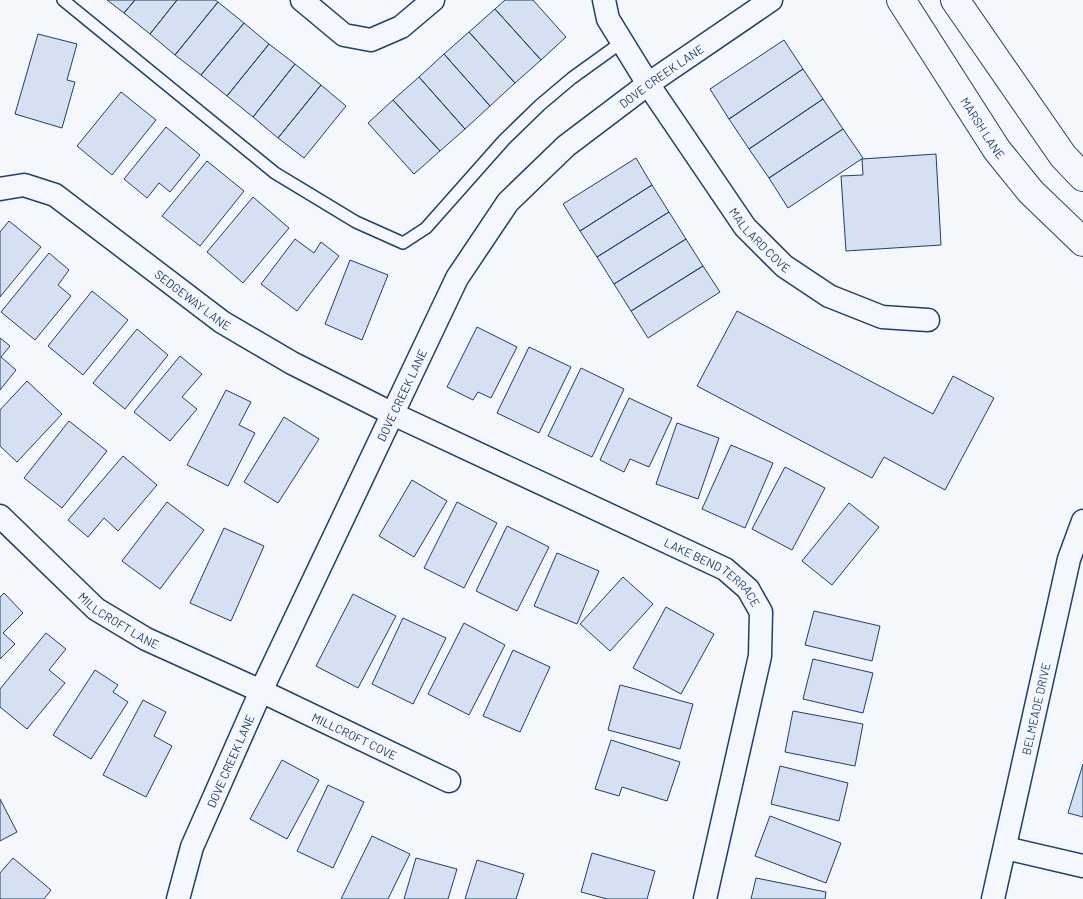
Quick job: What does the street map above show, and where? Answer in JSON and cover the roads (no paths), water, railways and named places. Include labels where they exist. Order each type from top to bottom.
[{"type":"main road","name":"MARSH LANE","points":[[901,0],[998,150],[1031,192],[1083,242]]},
{"type":"main road","points":[[955,0],[1062,156],[1083,177]]},
{"type":"street","points":[[302,0],[344,35],[371,40],[402,27],[433,0]]},
{"type":"street","name":"MALLARD COVE","points":[[604,0],[608,19],[648,84],[745,227],[784,266],[829,296],[882,317],[928,320]]},
{"type":"street","name":"DOVE CREEK LANE","points":[[178,899],[192,847],[261,691],[457,278],[508,202],[566,146],[648,84],[771,0]]},
{"type":"street","name":"SEDGEWAY LANE","points":[[0,189],[24,185],[55,195],[222,322],[292,363],[393,414]]},
{"type":"street","name":"LAKE BEND TERRACE","points":[[393,414],[725,569],[748,589],[761,612],[760,656],[705,899]]},
{"type":"street","name":"MILLCROFT LANE","points":[[0,516],[96,608],[146,639],[261,691]]},
{"type":"street","name":"BELMEADE DRIVE","points":[[993,899],[1069,558],[1083,521]]},
{"type":"street","name":"MILLCROFT COVE","points":[[261,691],[449,782]]},
{"type":"street","points":[[1004,848],[1083,866]]},
{"type":"lane","points":[[63,0],[274,173],[356,222],[403,243],[426,228],[504,140],[540,105],[572,78],[622,42]]}]
